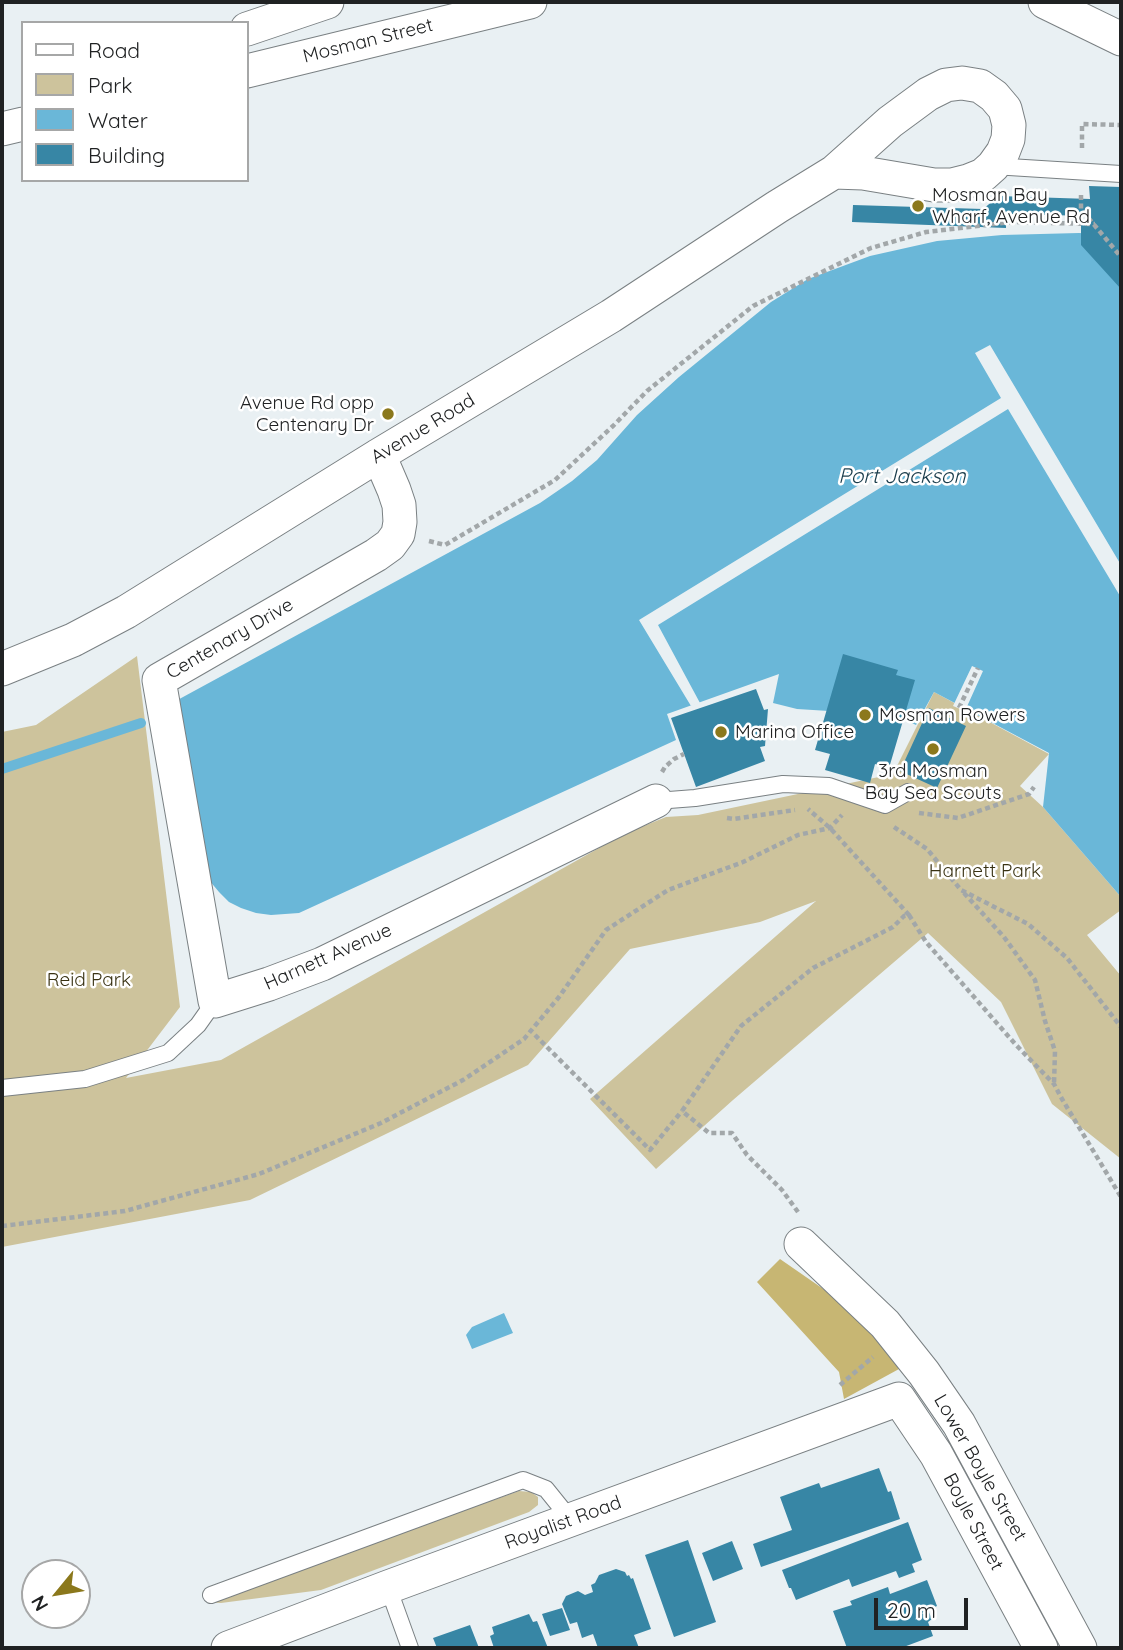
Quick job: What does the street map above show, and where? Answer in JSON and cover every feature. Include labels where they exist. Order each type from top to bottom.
[{"type":"street","points":[[248,29],[327,2]]},
{"type":"street","name":"Mosman Street","points":[[248,71],[530,2]]},
{"type":"street","points":[[1045,2],[1120,37]]},
{"type":"street","name":"Avenue Road","points":[[2,669],[73,640],[126,612],[379,455],[611,316],[834,172],[880,130],[928,94],[946,85],[962,83],[980,86],[994,96],[1005,109],[1009,125],[1003,152],[993,166]]},
{"type":"street","points":[[2,129],[21,124]]},
{"type":"street","points":[[834,172],[863,173],[918,183],[951,185],[983,175],[993,166]]},
{"type":"street","points":[[379,455],[399,505],[398,534]]},
{"type":"street","name":"Centenary Drive","points":[[215,1001],[159,680],[376,555],[390,545],[398,534]]},
{"type":"street","name":"Harnett Avenue","points":[[215,1001],[322,964],[656,801]]},
{"type":"street","name":"Lower Boyle Street","points":[[801,1244],[885,1324],[924,1373],[959,1424],[1080,1648]]},
{"type":"street","name":"Royalist Road","points":[[228,1648],[899,1399]]},
{"type":"street","name":"Boyle Street","points":[[899,1399],[936,1454],[1041,1648]]},
{"type":"lane","points":[[993,166],[1121,174]]},
{"type":"lane","points":[[656,801],[695,798],[783,784],[829,786],[885,805],[908,792]]},
{"type":"lane","points":[[2,1088],[85,1079],[168,1053],[198,1025],[215,1001]]},
{"type":"lane","points":[[211,1595],[523,1480],[546,1489],[571,1520]]},
{"type":"lane","points":[[388,1587],[410,1648]]},
{"type":"path","points":[[1082,173],[1082,124],[1121,125]]},
{"type":"path","points":[[1082,209],[1121,257]]},
{"type":"path","points":[[398,534],[445,545],[555,480],[647,391],[754,306],[871,248],[926,232],[1012,222],[1095,224]]},
{"type":"path","points":[[959,708],[978,668]]},
{"type":"path","points":[[912,813],[958,818],[1029,794],[1034,787]]},
{"type":"path","points":[[721,816],[734,819],[807,809],[820,810]]},
{"type":"path","points":[[807,809],[830,828],[909,915],[926,942],[1016,1045],[1055,1084],[1121,1197]]},
{"type":"path","points":[[2,1226],[125,1211],[259,1174],[381,1123],[463,1080],[524,1039],[559,997],[606,930],[668,890],[743,862],[798,835],[830,828],[845,812],[832,811]]},
{"type":"path","points":[[886,822],[927,849],[1004,937],[1035,981],[1055,1051],[1055,1084]]},
{"type":"path","points":[[961,890],[1028,924],[1067,958],[1121,1027]]},
{"type":"path","points":[[535,1035],[650,1150],[682,1111],[741,1026],[813,968],[893,927],[904,916],[909,915]]},
{"type":"path","points":[[682,1111],[709,1133],[732,1133],[747,1155],[782,1190],[808,1226],[801,1244]]},
{"type":"path","points":[[839,1386],[879,1352],[870,1321],[872,1312]]},
{"type":"green space","name":"Reid Park","points":[[137,656],[180,1007],[126,1078],[221,1060],[624,834],[666,817],[698,815],[893,774],[934,692],[1049,754],[1020,786],[1043,807],[1121,897],[1121,910],[1087,935],[1121,976],[1121,1159],[1052,1104],[1001,1002],[928,933],[656,1169],[590,1099],[816,901],[760,922],[630,949],[528,1065],[250,1200],[2,1247],[2,732],[36,725]]},
{"type":"green space","points":[[519,1491],[531,1492],[538,1497],[538,1505],[529,1512],[321,1590],[221,1603],[205,1602]]},
{"type":"shaded area","points":[[780,1259],[832,1295],[898,1348],[936,1415],[899,1369],[844,1399],[839,1372],[757,1282]]},
{"type":"water","name":"Port Jackson","points":[[1002,235],[1121,235],[1121,897],[1043,807],[1049,753],[934,692],[916,725],[904,719],[797,709],[773,703],[779,674],[667,714],[676,740],[299,913],[271,915],[241,908],[229,902],[209,880],[172,703],[540,503],[597,460],[637,415],[679,377],[771,302],[808,279],[870,256],[937,241]]},
{"type":"water","points":[[504,1313],[513,1333],[472,1349],[466,1335],[472,1327]]},
{"type":"pier","points":[[990,345],[1121,565],[1121,596],[1008,409],[658,625],[700,703],[691,706],[639,620],[1001,398],[975,353]]},
{"type":"pier","points":[[972,666],[983,671],[965,711],[953,706]]},
{"type":"building","points":[[1089,186],[1121,187],[1121,289],[1081,245],[1081,225],[1090,225],[1090,216],[1006,214],[1006,228],[852,222],[853,205],[983,209],[999,196],[1090,199]]},
{"type":"building","name":"Mosman Rowers","points":[[843,654],[898,670],[896,675],[915,680],[889,768],[875,764],[870,783],[825,770],[830,754],[815,750]]},
{"type":"building","name":"Marina Office","points":[[756,689],[764,710],[768,709],[765,746],[760,747],[765,761],[696,787],[671,718]]},
{"type":"building","name":"3rd Mosman Bay Sea Scouts","points":[[929,708],[966,726],[937,788],[900,771]]},
{"type":"building","points":[[879,1468],[888,1492],[891,1491],[900,1519],[761,1567],[753,1544],[792,1530],[780,1497],[819,1483],[821,1488]]},
{"type":"building","points":[[908,1522],[922,1560],[912,1564],[915,1572],[899,1578],[896,1571],[852,1587],[849,1579],[796,1600],[782,1570]]},
{"type":"building","points":[[688,1540],[716,1622],[674,1637],[645,1555]]},
{"type":"building","points":[[732,1541],[743,1569],[713,1581],[702,1553]]},
{"type":"building","points":[[616,1569],[633,1578],[651,1629],[634,1635],[639,1648],[598,1648],[593,1634],[582,1638],[577,1622],[570,1624],[562,1604],[566,1596],[578,1591],[585,1595],[593,1592],[591,1585],[599,1575]]},
{"type":"building","points":[[927,1580],[937,1606],[928,1610],[932,1619],[928,1622],[933,1636],[901,1648],[847,1648],[833,1611],[852,1605],[850,1601],[888,1587],[890,1594]]},
{"type":"building","points":[[562,1608],[570,1630],[550,1636],[542,1614]]},
{"type":"building","points":[[529,1614],[533,1622],[537,1621],[548,1648],[494,1648],[490,1636],[494,1634],[492,1627]]},
{"type":"building","points":[[470,1625],[479,1648],[437,1648],[433,1638]]},
{"type":"waterway","points":[[2,769],[141,723]]},
{"type":"place","name":"Mosman Bay Wharf, Avenue Rd","points":[[918,206]]},
{"type":"place","name":"Avenue Rd opp Centenary Dr","points":[[388,414]]},
{"type":"place","name":"Mosman Rowers","points":[[865,715]]},
{"type":"place","name":"Marina Office","points":[[721,732]]},
{"type":"place","name":"3rd Mosman Bay Sea Scouts","points":[[933,749]]},
{"type":"park label","name":"Harnett Park","points":[[985,871]]}]
